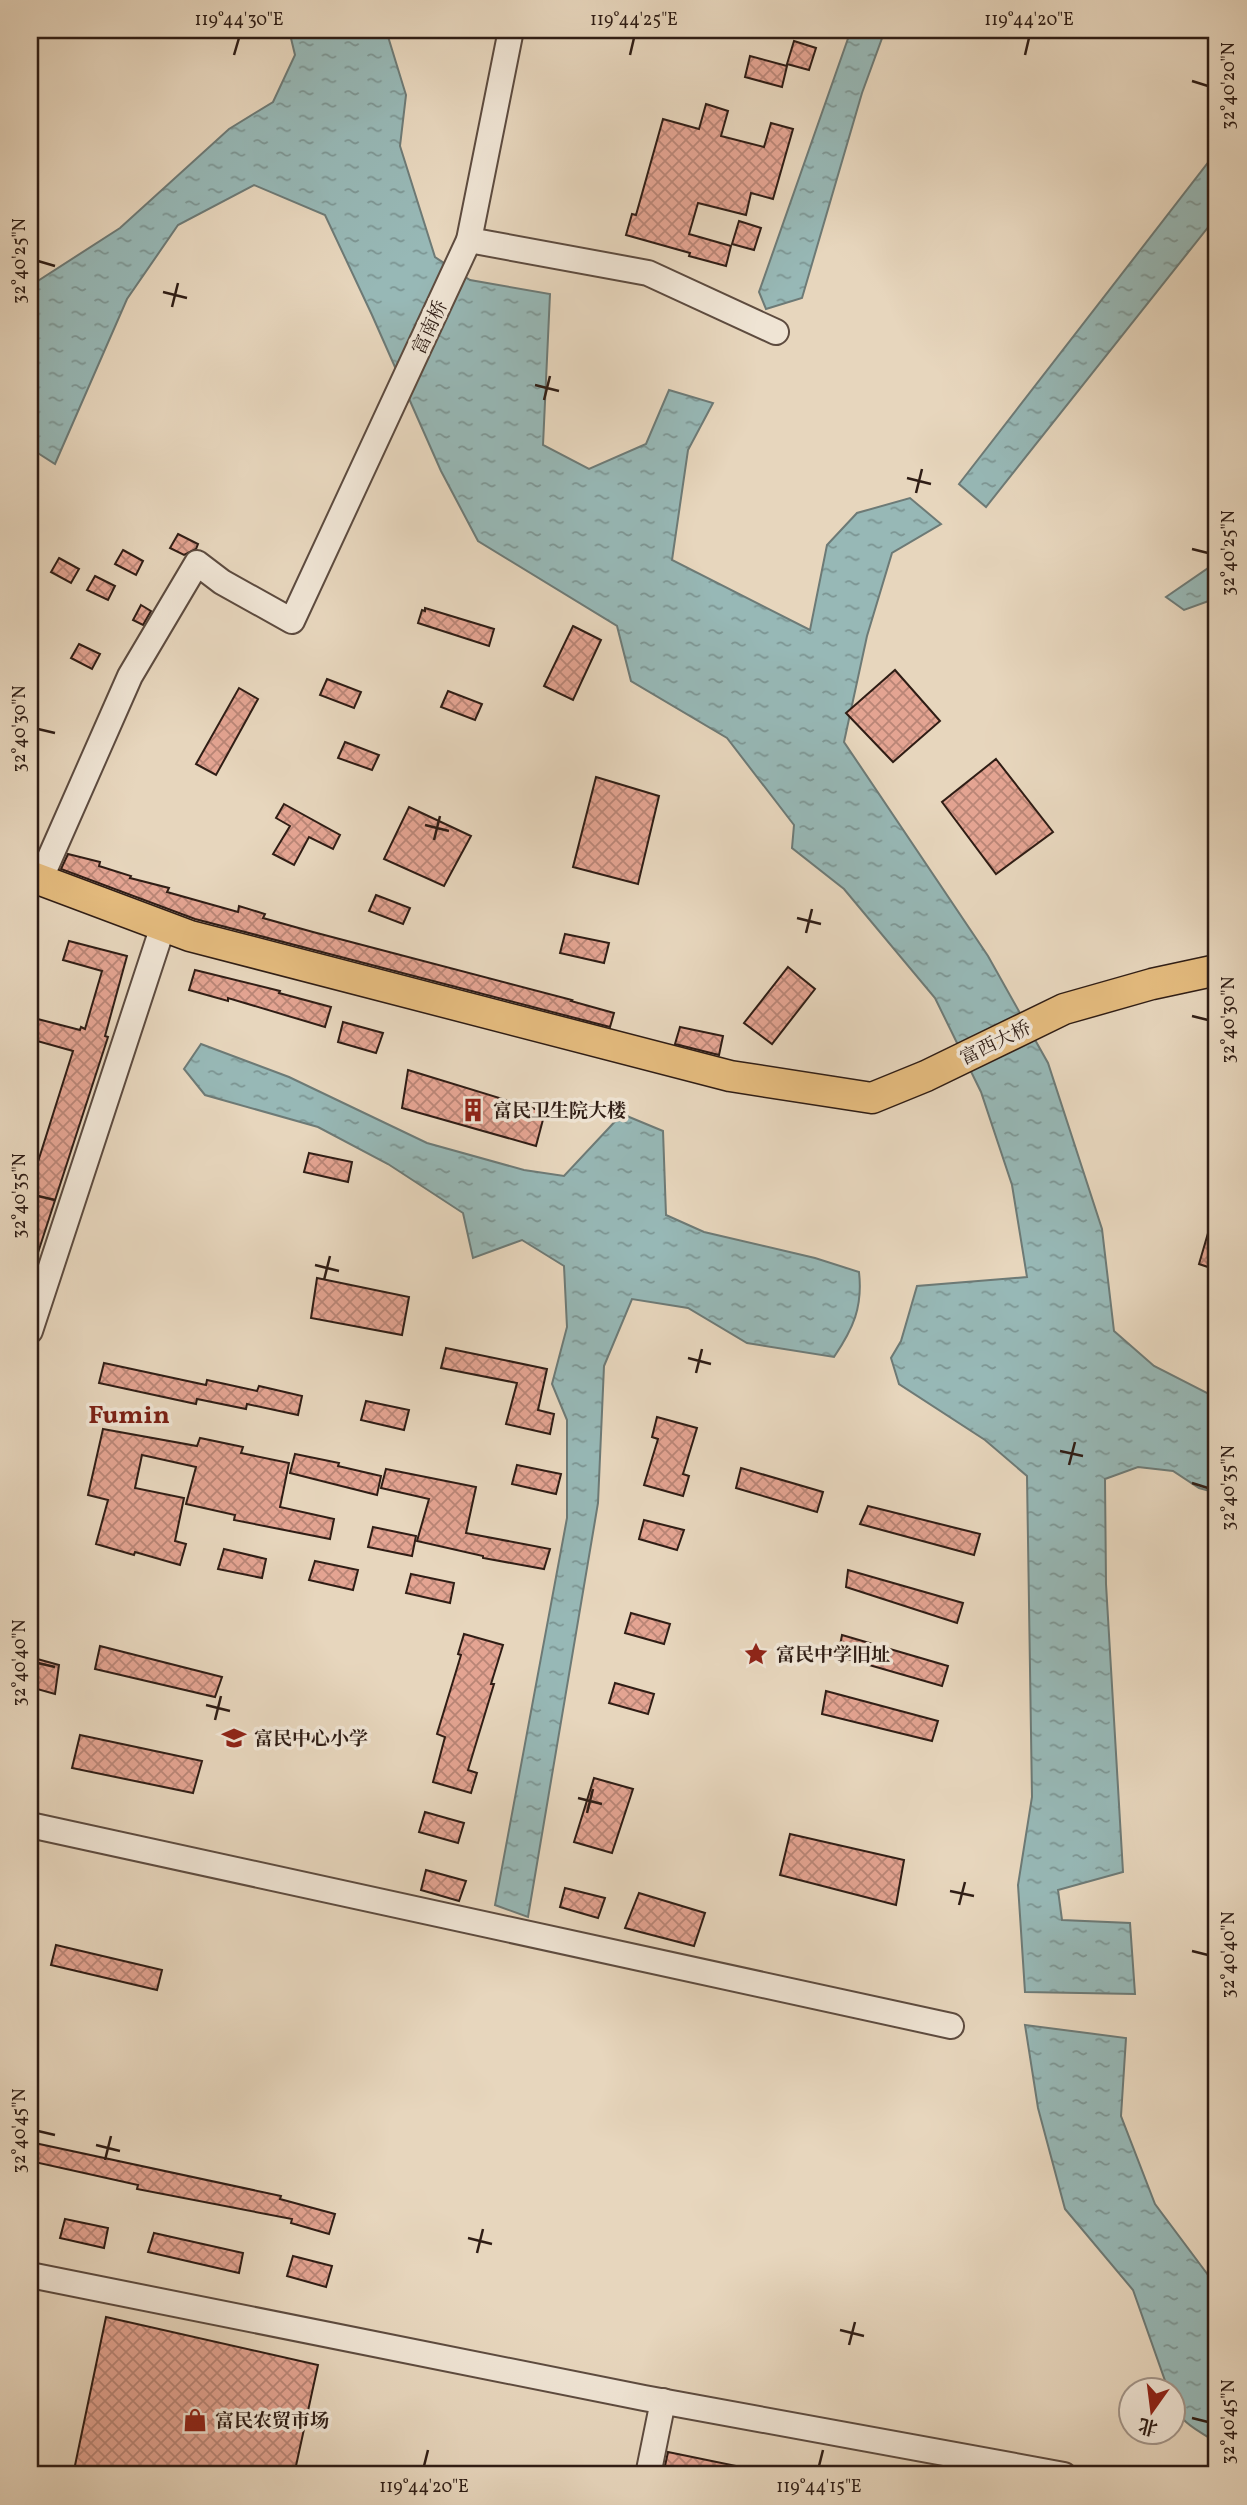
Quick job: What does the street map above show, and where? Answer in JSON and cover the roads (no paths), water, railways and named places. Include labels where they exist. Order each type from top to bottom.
[{"type":"main road","name":"富西大桥","points":[[35,878],[190,936],[730,1076],[872,1098],[926,1076],[1064,1009],[1152,984],[1217,970]]},
{"type":"street","name":"富南桥","points":[[35,878],[130,676],[197,563],[222,582],[292,621],[469,240],[511,30]]},
{"type":"street","points":[[469,240],[648,273],[776,332]]},
{"type":"street","points":[[30,1331],[163,926]]},
{"type":"street","points":[[30,1825],[951,2026]]},
{"type":"street","points":[[30,2275],[663,2401],[1064,2475]]},
{"type":"street","points":[[648,2475],[663,2401]]},
{"type":"water","points":[[289,30],[386,30],[406,95],[400,146],[435,257],[470,280],[550,294],[543,445],[589,469],[646,444],[669,390],[713,403],[688,450],[672,560],[810,630],[827,545],[857,513],[910,498],[941,524],[892,553],[867,636],[844,742],[988,956],[1048,1063],[1102,1229],[1114,1331],[1154,1366],[1217,1398],[1217,1493],[1199,1488],[1173,1471],[1138,1467],[1105,1479],[1106,1584],[1123,1872],[1058,1890],[1062,1920],[1130,1923],[1135,1994],[1025,1992],[1018,1885],[1032,1797],[1027,1476],[985,1440],[899,1384],[891,1358],[901,1341],[917,1286],[1027,1277],[1012,1185],[981,1092],[935,998],[844,889],[792,848],[794,825],[727,738],[631,681],[617,626],[478,541],[441,471],[325,215],[254,185],[178,225],[127,299],[55,464],[30,448],[30,286],[120,228],[229,129],[273,102],[295,55]]},
{"type":"water","points":[[851,30],[885,30],[862,93],[802,298],[766,309],[759,292]]},
{"type":"water","points":[[1217,151],[1217,216],[986,507],[959,484]]},
{"type":"water","points":[[1217,562],[1217,598],[1184,610],[1166,597]]},
{"type":"water","points":[[201,1044],[289,1077],[427,1143],[524,1170],[564,1176],[622,1114],[663,1131],[666,1215],[704,1232],[815,1258],[859,1272],[858,1307],[846,1337],[834,1357],[747,1343],[688,1308],[632,1299],[604,1366],[598,1503],[528,1917],[495,1905],[567,1518],[567,1420],[552,1384],[567,1327],[564,1266],[522,1240],[473,1258],[463,1213],[388,1164],[318,1127],[205,1095],[184,1069]]},
{"type":"water","points":[[1025,2025],[1126,2038],[1121,2116],[1155,2204],[1217,2287],[1217,2443],[1188,2424],[1188,2376],[1163,2376],[1133,2290],[1065,2209],[1038,2108]]},
{"type":"place","name":"富民卫生院大楼","points":[[473,1110]]},
{"type":"place","name":"富民中学旧址","points":[[756,1654]]},
{"type":"place","name":"富民中心小学","points":[[234,1738]]},
{"type":"place","name":"富民农贸市场","points":[[195,2420]]},
{"type":"district","name":"Fumin","points":[[129,1414]]}]
